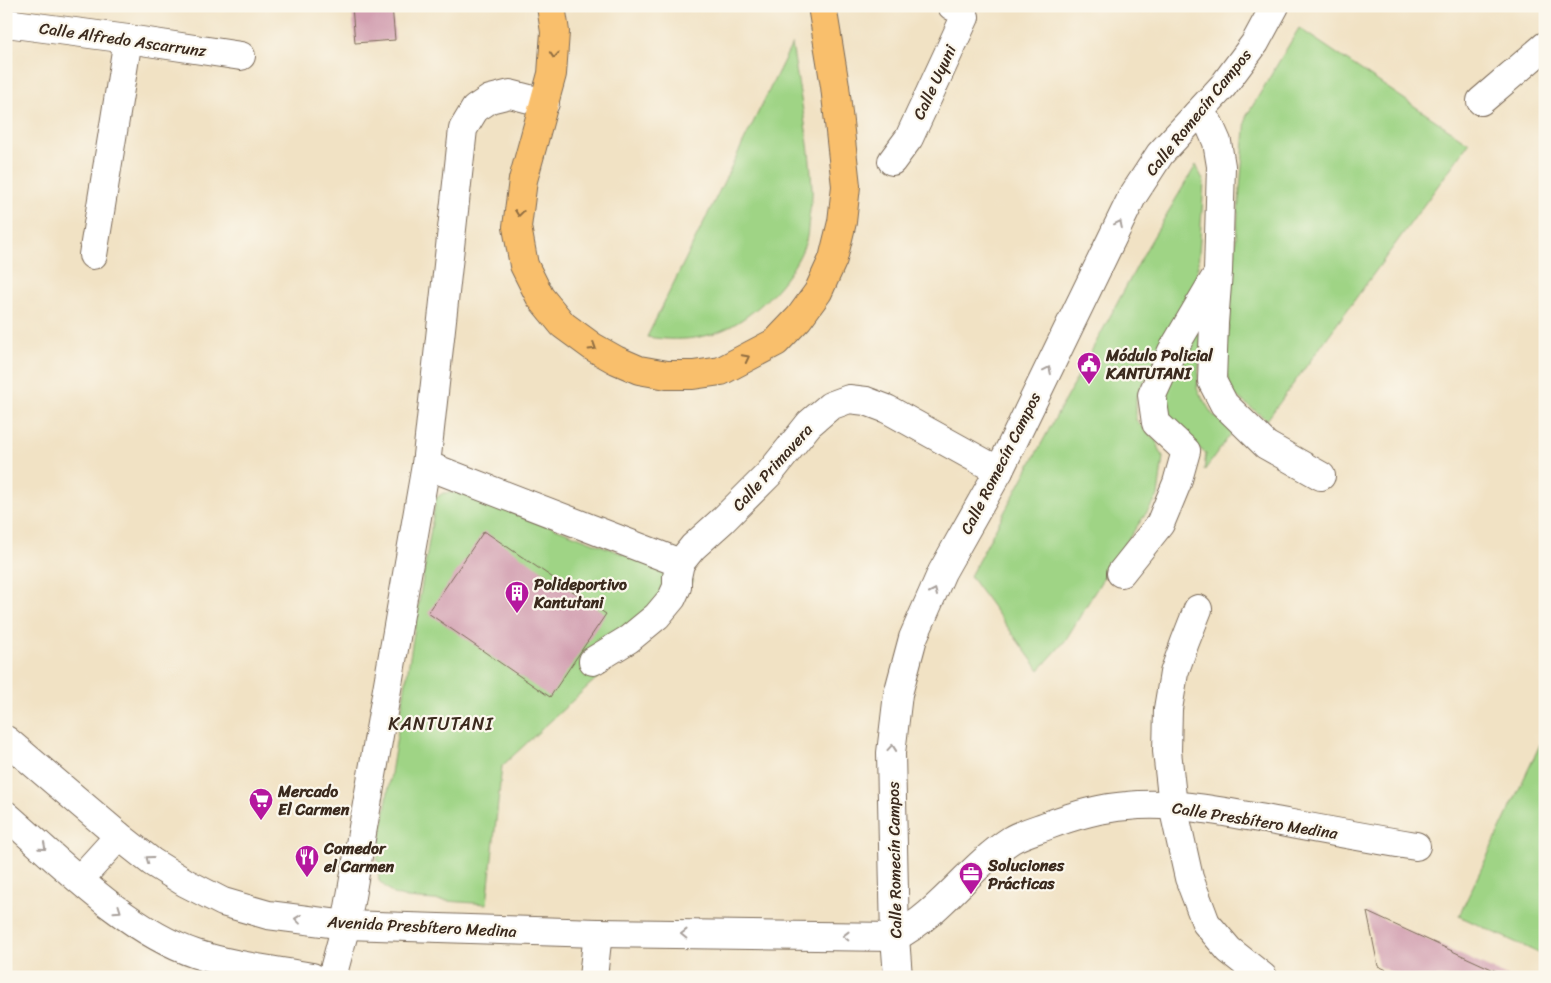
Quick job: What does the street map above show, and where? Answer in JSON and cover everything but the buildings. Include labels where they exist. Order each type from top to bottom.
[{"type":"main road","points":[[551,6],[556,32],[552,74],[523,180],[517,226],[524,265],[540,297],[563,325],[592,347],[639,370],[667,375],[693,375],[721,370],[776,342],[799,318],[818,292],[832,260],[842,222],[846,186],[835,86],[822,6]]},
{"type":"street","name":"Calle Uyuni","points":[[892,161],[908,138],[965,17],[962,11],[952,6]]},
{"type":"street","name":"Calle Romecín Campos","points":[[898,977],[895,937],[891,753],[898,694],[913,638],[942,572],[999,471],[1132,197],[1160,154],[1224,86],[1249,50],[1275,6]]},
{"type":"street","name":"Calle Alfredo Ascarrunz","points":[[6,23],[241,56]]},
{"type":"street","points":[[92,256],[128,39]]},
{"type":"street","points":[[1482,101],[1545,46]]},
{"type":"street","points":[[332,977],[346,924],[426,465],[463,129],[474,109],[490,99],[510,94],[545,103]]},
{"type":"street","points":[[1197,114],[1209,124],[1217,142],[1221,166],[1212,381],[1224,404],[1266,445],[1321,476]]},
{"type":"street","points":[[1121,573],[1160,524],[1177,483],[1186,450],[1156,423],[1152,394],[1172,352],[1218,272]]},
{"type":"street","name":"Calle Primavera","points":[[680,563],[769,474],[809,424],[830,406],[849,399],[866,401],[886,409],[999,471]]},
{"type":"street","points":[[426,465],[680,563],[677,587],[672,598],[657,616],[629,639],[593,661]]},
{"type":"street","points":[[1198,609],[1184,642],[1174,673],[1168,709],[1167,751],[1173,806],[1189,878],[1206,924],[1229,950],[1263,977]]},
{"type":"street","name":"Avenida Presbítero Medina","points":[[6,740],[119,836],[160,867],[223,902],[268,915],[346,924],[598,933],[895,937]]},
{"type":"street","name":"Calle Presbítero Medina","points":[[895,937],[910,929],[939,906],[975,869],[1012,839],[1056,822],[1094,811],[1128,806],[1173,806],[1239,814],[1416,846]]},
{"type":"street","points":[[6,814],[111,905],[152,934],[195,953],[244,966],[312,977]]},
{"type":"street","points":[[80,879],[119,836]]},
{"type":"street","points":[[593,977],[598,933]]},
{"type":"green space","points":[[1299,28],[1469,143],[1267,420],[1232,393],[1225,369],[1246,117]]},
{"type":"green space","points":[[792,44],[807,134],[812,192],[806,241],[797,262],[784,281],[760,306],[727,328],[702,337],[689,339],[647,337]]},
{"type":"green space","points":[[1196,165],[1204,182],[1197,281],[1136,397],[1136,420],[1156,441],[1163,457],[1158,496],[1116,557],[1065,641],[1039,670],[970,576],[1148,246]]},
{"type":"green space","points":[[1204,311],[1197,389],[1212,414],[1233,431],[1204,471],[1206,454],[1172,425],[1167,390]]},
{"type":"green space","points":[[461,492],[694,581],[611,665],[502,766],[487,904],[407,898],[393,894],[379,881],[377,859],[436,498],[443,493]]},
{"type":"green space","points":[[1545,734],[1545,956],[1459,916]]},
{"type":"place","name":"Módulo Policial KANTUTANI","points":[[1089,385]]},
{"type":"place","name":"Polideportivo Kantutani","points":[[517,614]]},
{"type":"place","name":"Mercado El Carmen","points":[[261,821]]},
{"type":"place","name":"Comedor el Carmen","points":[[307,878]]},
{"type":"place","name":"Soluciones Prácticas","points":[[971,895]]},
{"type":"district","name":"KANTUTANI","points":[[441,724]]}]
